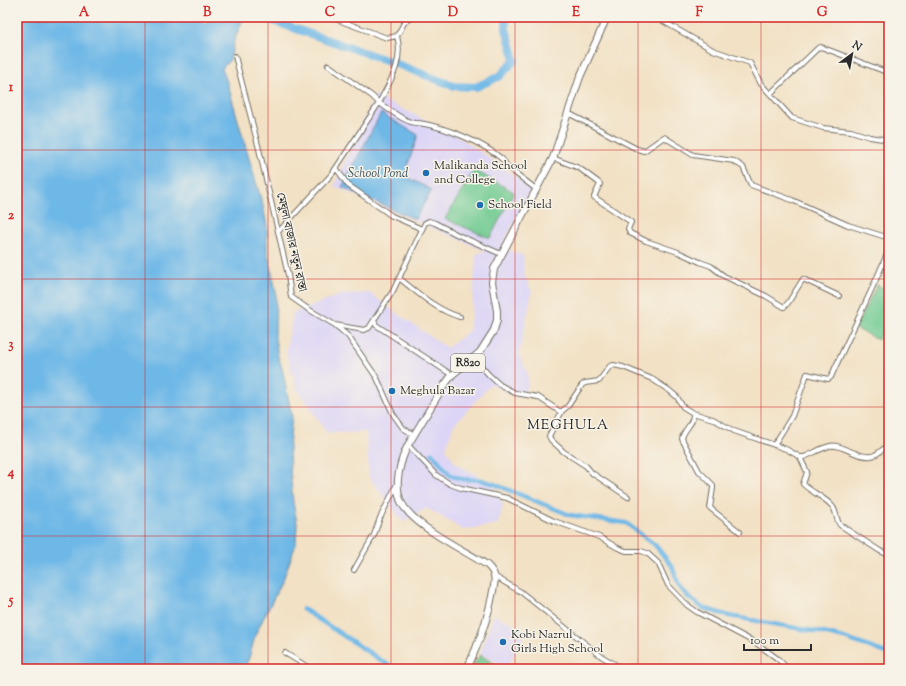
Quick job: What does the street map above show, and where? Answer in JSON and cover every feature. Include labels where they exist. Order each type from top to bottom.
[{"type":"main road","name":"R820","points":[[494,576],[492,570],[487,565],[436,534],[408,514],[400,500],[398,487],[400,470],[408,445],[443,387],[452,375],[480,352],[497,320],[497,310],[492,282],[494,269],[553,158],[580,77],[607,17]]},
{"type":"main road","points":[[467,669],[478,645],[488,615],[494,576]]},
{"type":"street","points":[[330,17],[387,38],[397,36]]},
{"type":"street","points":[[278,232],[332,174],[379,103],[396,71],[399,44],[397,36],[404,23],[411,17]]},
{"type":"street","points":[[658,17],[713,50],[750,63],[760,84],[792,118],[823,128],[851,131],[870,137],[889,140]]},
{"type":"street","points":[[770,94],[818,48],[821,47],[889,74]]},
{"type":"street","name":"মেঘুলা বাজার নতুন রাস্তা","points":[[235,56],[259,149],[291,297],[335,325],[348,336],[377,378],[393,414],[403,428],[414,435]]},
{"type":"street","points":[[328,65],[372,96],[379,103],[409,122],[444,128],[483,147],[504,160],[506,166],[536,189]]},
{"type":"street","points":[[568,113],[636,150],[644,151],[664,137],[693,155],[734,161],[743,167],[751,184],[792,200],[848,225],[889,238]]},
{"type":"street","points":[[553,158],[580,168],[598,182],[600,184],[594,197],[631,222],[628,229],[630,232],[646,241],[678,252],[711,266],[724,276],[766,296],[784,307],[803,279],[839,296]]},
{"type":"street","points":[[336,168],[348,185],[392,216],[422,229]]},
{"type":"street","points":[[335,325],[364,330],[369,328],[393,291],[425,222],[430,221],[435,223],[501,254]]},
{"type":"street","points":[[774,445],[792,416],[807,374],[828,379],[831,377],[879,274],[889,248]]},
{"type":"street","points":[[399,278],[436,307],[447,313],[460,317]]},
{"type":"street","points":[[374,320],[376,325],[452,375]]},
{"type":"street","points":[[474,358],[500,385],[515,393],[538,397],[555,409],[562,411]]},
{"type":"street","points":[[628,497],[592,473],[586,466],[564,452],[551,440],[549,436],[562,411],[568,406],[582,385],[585,383],[599,381],[612,365],[624,367],[652,380],[670,391],[677,397],[683,407],[693,414],[713,419],[734,431],[774,445],[800,457],[804,457],[829,446],[835,445],[863,457],[871,456],[878,454],[889,445]]},
{"type":"street","points":[[693,414],[691,424],[682,439],[699,471],[713,485],[714,488],[709,506],[740,532]]},
{"type":"street","points":[[408,445],[436,475],[450,484],[460,488],[507,498],[554,521],[599,537],[618,548],[647,553],[658,563],[668,585],[687,605],[697,612],[756,643],[778,659],[788,669]]},
{"type":"street","points":[[800,457],[807,472],[803,484],[820,497],[826,499],[834,509],[837,522],[880,551],[889,555]]},
{"type":"street","points":[[354,570],[374,535],[380,518],[399,480]]},
{"type":"street","points":[[494,576],[526,596],[601,656],[622,669]]},
{"type":"street","points":[[285,653],[311,669]]},
{"type":"shaded area","name":"Meghula Bazar","points":[[376,94],[378,97],[459,137],[532,188],[501,248],[523,255],[524,274],[532,292],[519,354],[528,375],[527,389],[517,397],[491,384],[453,426],[446,449],[456,464],[489,482],[503,504],[498,524],[463,530],[427,508],[403,522],[369,477],[366,432],[327,433],[296,387],[286,352],[293,313],[340,295],[370,293],[447,348],[469,331],[476,254],[486,251],[334,186]]},
{"type":"shaded area","name":"Kobi Nazrul Girls High School","points":[[494,615],[527,631],[507,667],[480,654]]},
{"type":"green space","name":"School Field","points":[[474,170],[514,192],[490,238],[445,219]]},
{"type":"green space","points":[[877,285],[889,291],[889,318],[878,340],[855,328]]},
{"type":"green space","points":[[480,655],[503,669],[472,669]]},
{"type":"water","points":[[17,17],[199,17],[204,24],[216,17],[244,17],[234,41],[230,60],[222,68],[263,206],[267,226],[267,249],[276,292],[275,338],[292,417],[289,447],[290,469],[293,502],[297,523],[296,544],[283,580],[256,633],[249,658],[244,669],[17,669]]},
{"type":"water","name":"School Pond","points":[[381,113],[418,135],[404,176],[432,190],[415,219],[342,187]]},
{"type":"waterway","points":[[261,17],[386,60],[454,86],[476,87],[500,76],[515,60],[506,29],[506,17]]},
{"type":"waterway","points":[[432,453],[450,475],[462,479],[481,480],[494,484],[570,515],[626,523],[655,545],[672,566],[679,586],[689,598],[703,608],[729,616],[844,638],[889,654]]},
{"type":"waterway","points":[[303,609],[394,669]]},
{"type":"place","name":"Malikanda School and College","points":[[426,173]]},
{"type":"place","name":"School Field","points":[[480,205]]},
{"type":"place","name":"Meghula Bazar","points":[[392,391]]},
{"type":"place","name":"Kobi Nazrul Girls High School","points":[[503,642]]},
{"type":"district","name":"MEGHULA","points":[[568,426]]}]
